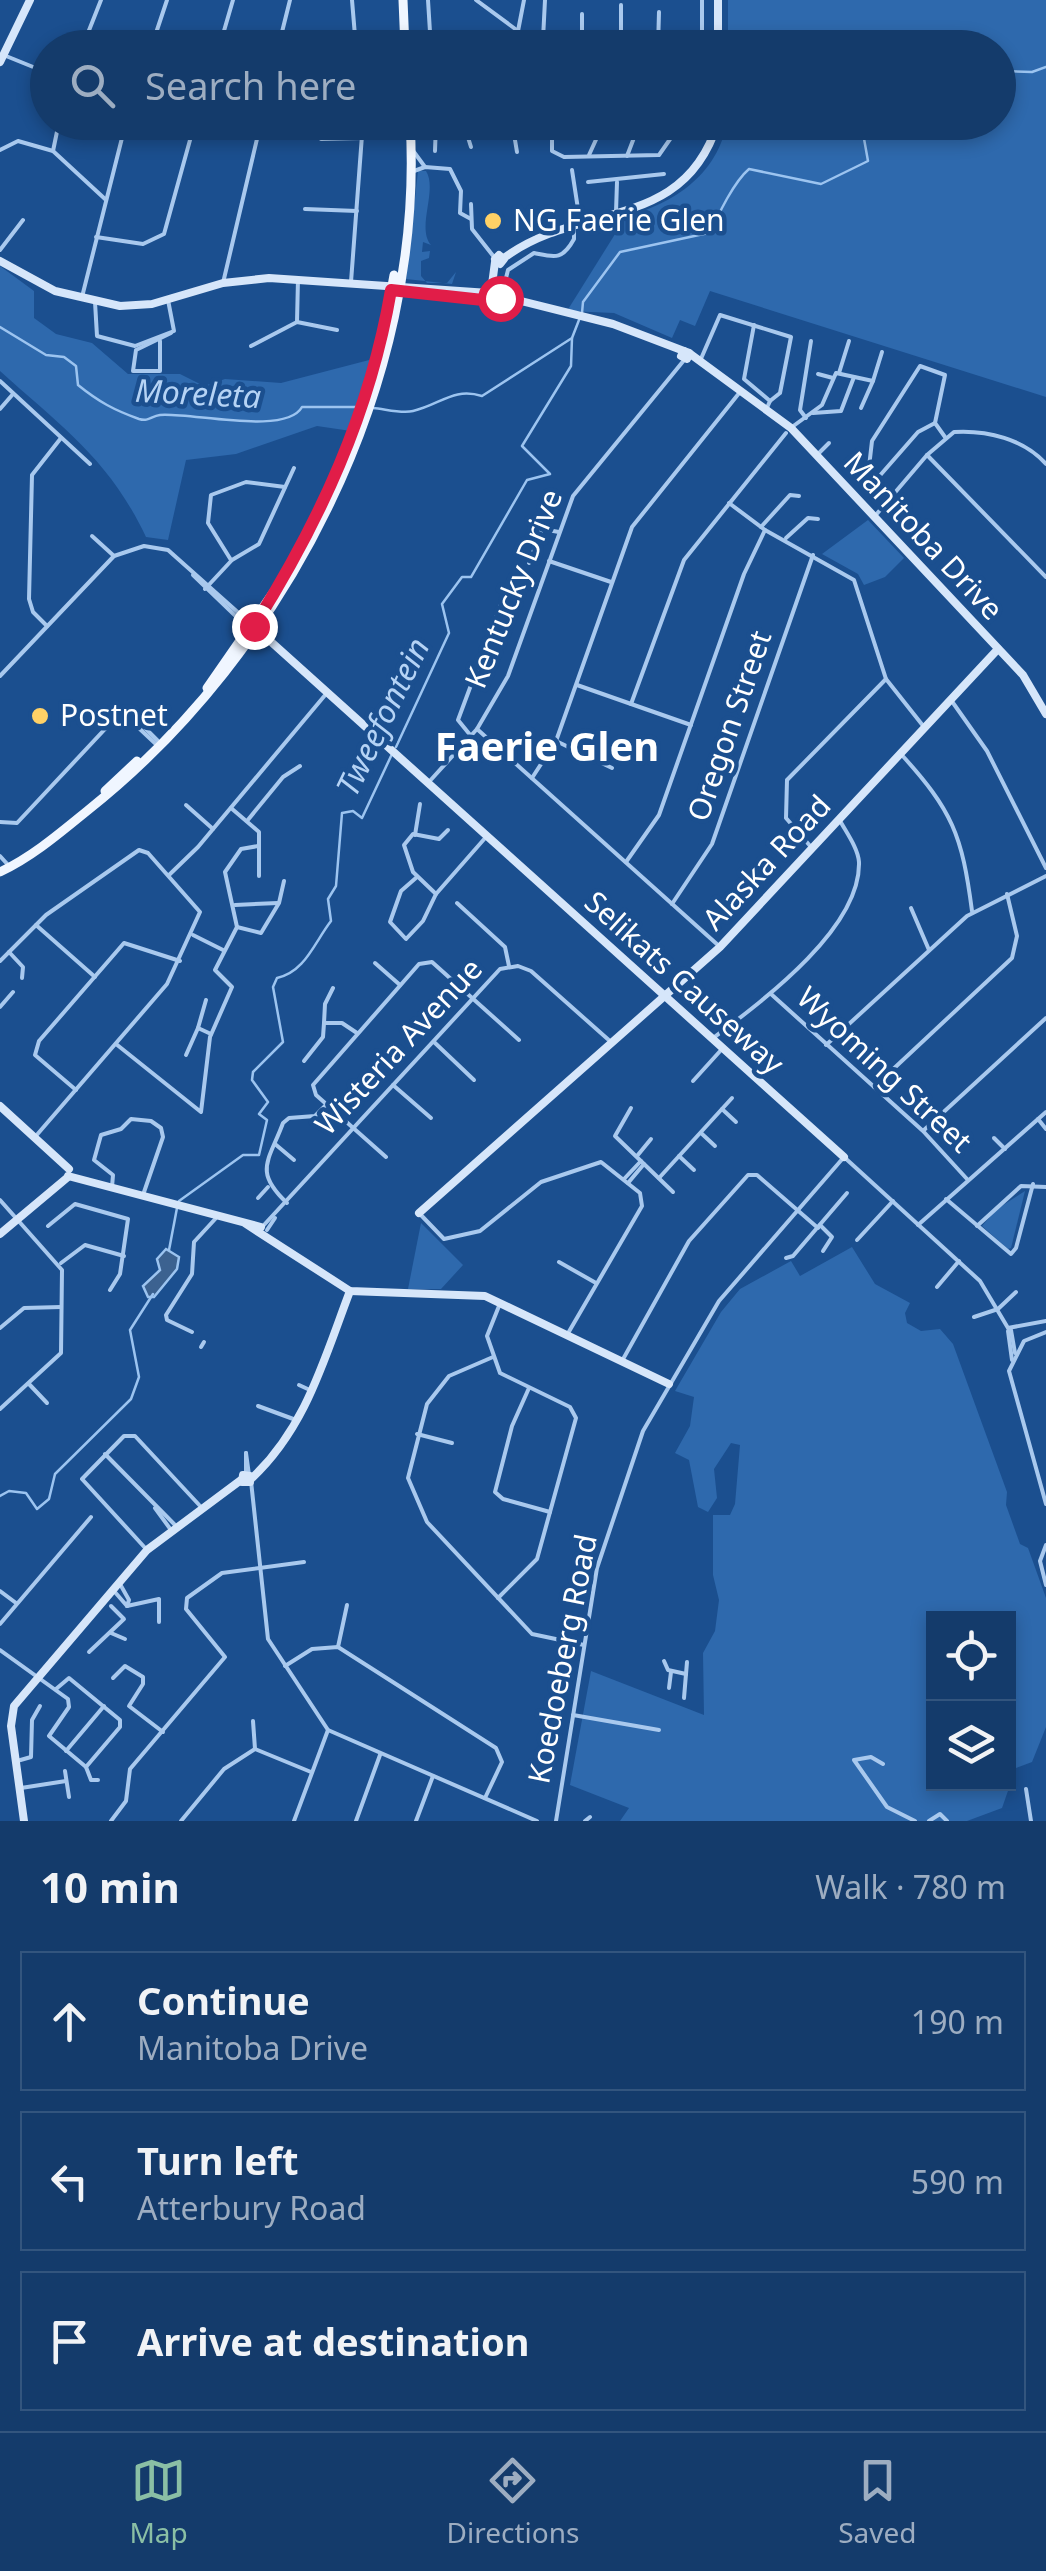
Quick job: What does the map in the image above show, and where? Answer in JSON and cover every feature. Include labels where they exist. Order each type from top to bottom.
[{"type":"main road","points":[[403,0],[404,30]]},
{"type":"main road","points":[[395,288],[407,140]]},
{"type":"main road","points":[[3,865],[84,808],[158,744],[255,631],[328,502],[370,393],[395,288],[410,180],[411,140]]},
{"type":"street","points":[[28,0],[2,57],[30,67]]},
{"type":"street","points":[[89,30],[101,0]]},
{"type":"street","points":[[157,30],[167,0]]},
{"type":"street","points":[[225,30],[233,0]]},
{"type":"street","points":[[282,30],[290,0]]},
{"type":"street","points":[[352,0],[354,30]]},
{"type":"street","points":[[428,0],[430,30]]},
{"type":"street","points":[[476,0],[517,30]]},
{"type":"street","points":[[518,30],[524,0]]},
{"type":"street","points":[[544,30],[545,0]]},
{"type":"street","points":[[702,0],[702,30]]},
{"type":"street","points":[[718,0],[718,30]]},
{"type":"street","points":[[620,5],[621,30]]},
{"type":"street","points":[[658,12],[658,30]]},
{"type":"street","points":[[582,14],[582,30]]},
{"type":"street","points":[[0,150],[18,140],[53,151],[105,199]]},
{"type":"street","points":[[53,151],[55,140]]},
{"type":"street","points":[[81,300],[121,140]]},
{"type":"street","points":[[96,237],[143,244],[164,234],[189,140]]},
{"type":"street","points":[[224,283],[256,140]]},
{"type":"street","points":[[351,284],[364,140]]},
{"type":"street","points":[[435,140],[435,151]]},
{"type":"street","points":[[468,140],[470,147]]},
{"type":"street","points":[[515,140],[517,152]]},
{"type":"street","points":[[552,140],[557,155],[588,156],[662,154],[671,140]]},
{"type":"street","points":[[588,156],[596,140]]},
{"type":"street","points":[[627,156],[633,140]]},
{"type":"street","points":[[497,257],[576,223],[661,199],[679,186],[707,140]]},
{"type":"street","points":[[411,143],[416,158],[425,167]]},
{"type":"street","points":[[410,180],[414,171],[425,167],[450,169],[461,192],[460,214],[471,218]]},
{"type":"street","points":[[505,282],[508,270],[534,253],[553,259],[561,256],[574,239],[572,170]]},
{"type":"street","points":[[588,182],[664,174]]},
{"type":"street","points":[[616,212],[618,181]]},
{"type":"street","points":[[471,204],[472,230],[497,257],[493,296]]},
{"type":"street","points":[[305,209],[358,210]]},
{"type":"street","points":[[0,250],[23,220]]},
{"type":"street","name":"Manitoba Drive","points":[[0,261],[19,275],[95,302],[130,306],[168,300],[224,283],[314,280],[493,296],[587,318],[673,347],[684,357],[700,361],[816,456],[1030,682],[1046,714]]},
{"type":"street","points":[[297,322],[298,279]]},
{"type":"street","points":[[168,300],[173,331]]},
{"type":"street","points":[[95,302],[94,328],[101,339],[135,346],[173,331]]},
{"type":"street","points":[[700,361],[720,315],[792,338],[780,392],[765,411]]},
{"type":"street","points":[[251,346],[297,322],[337,330]]},
{"type":"street","points":[[754,325],[744,379],[770,401]]},
{"type":"street","points":[[160,341],[160,371],[131,370],[136,350],[173,331]]},
{"type":"street","points":[[806,418],[800,410],[811,341]]},
{"type":"street","points":[[632,704],[684,560],[790,432],[822,406],[850,342]]},
{"type":"street","points":[[861,408],[882,352]]},
{"type":"street","name":"Kentucky Drive","points":[[428,783],[477,729],[511,670],[576,492],[684,357]]},
{"type":"street","points":[[892,497],[868,465],[870,446],[920,366],[945,375],[935,423],[945,437]]},
{"type":"street","points":[[838,373],[872,381]]},
{"type":"street","points":[[818,374],[832,378]]},
{"type":"street","points":[[812,412],[841,411],[854,377]]},
{"type":"street","points":[[0,381],[90,464]]},
{"type":"street","points":[[532,778],[556,741],[636,521],[740,392]]},
{"type":"street","points":[[0,409],[14,394]]},
{"type":"street","points":[[876,480],[918,432],[935,423]]},
{"type":"street","points":[[875,516],[926,455],[957,431],[991,434],[1027,447],[1046,464]]},
{"type":"street","points":[[47,627],[33,612],[30,599],[31,479],[61,438]]},
{"type":"street","points":[[816,456],[830,443]]},
{"type":"street","points":[[926,455],[1046,576]]},
{"type":"street","points":[[207,587],[232,560],[259,544],[294,468]]},
{"type":"street","points":[[232,560],[208,522],[210,495],[246,482],[284,487]]},
{"type":"street","points":[[626,862],[655,825],[763,528],[790,495],[799,496]]},
{"type":"street","points":[[729,503],[763,528],[856,582],[886,679],[924,727]]},
{"type":"street","points":[[783,539],[808,518],[818,519]]},
{"type":"street","points":[[529,563],[542,529],[559,532]]},
{"type":"street","points":[[0,676],[114,556],[92,536]]},
{"type":"street","name":"Selikats Causeway","points":[[114,556],[144,546],[162,546],[188,567],[959,1261],[984,1285],[1011,1329]]},
{"type":"street","name":"Oregon Street","points":[[672,904],[712,844],[814,555]]},
{"type":"street","points":[[550,560],[611,582]]},
{"type":"street","points":[[471,736],[458,720],[509,583]]},
{"type":"street","name":"Alaska Road","points":[[419,1213],[720,947],[998,649]]},
{"type":"street","points":[[811,848],[787,821],[787,780],[886,679]]},
{"type":"street","points":[[576,684],[691,725]]},
{"type":"street","points":[[169,875],[214,828],[327,693]]},
{"type":"street","points":[[951,700],[986,751],[1046,868]]},
{"type":"street","points":[[0,822],[17,822],[125,714],[158,744]]},
{"type":"street","points":[[477,729],[720,947]]},
{"type":"street","points":[[556,741],[612,768]]},
{"type":"street","points":[[900,753],[941,800],[959,835],[972,912]]},
{"type":"street","points":[[247,821],[264,805],[267,794],[300,766]]},
{"type":"street","points":[[420,804],[415,834],[404,848],[417,877],[436,894]]},
{"type":"street","points":[[186,805],[214,828]]},
{"type":"street","points":[[230,808],[259,832],[260,876]]},
{"type":"street","points":[[712,1039],[770,994],[849,908],[859,860],[839,819]]},
{"type":"street","points":[[415,834],[439,839],[448,830]]},
{"type":"street","points":[[417,877],[399,894],[392,928],[408,938],[436,894],[488,836]]},
{"type":"street","points":[[116,1044],[196,1113],[203,1107],[211,1034],[232,987],[214,970],[237,927],[236,905],[224,883],[226,868],[244,846],[258,846]]},
{"type":"street","points":[[0,960],[36,924],[136,850],[148,852],[199,909],[193,935],[167,984],[34,1139]]},
{"type":"street","points":[[826,1044],[972,912],[1046,876]]},
{"type":"street","points":[[237,927],[259,934],[279,904],[284,881]]},
{"type":"street","points":[[874,1087],[1012,958],[1018,940],[1007,894]]},
{"type":"street","points":[[236,905],[279,904]]},
{"type":"street","points":[[457,904],[506,949],[509,966]]},
{"type":"street","points":[[911,908],[929,950]]},
{"type":"street","points":[[36,924],[94,976]]},
{"type":"street","points":[[193,935],[223,950]]},
{"type":"street","points":[[76,1090],[34,1049],[94,976],[128,942],[180,961]]},
{"type":"street","points":[[8,952],[24,968],[22,978]]},
{"type":"street","points":[[386,1157],[314,1093],[313,1082],[400,985],[428,961],[519,1040]]},
{"type":"street","points":[[376,963],[400,985]]},
{"type":"street","name":"Wisteria Avenue","points":[[265,1232],[496,971],[509,966],[531,971],[611,1042]]},
{"type":"street","points":[[304,1061],[323,1037],[325,1004],[333,988]]},
{"type":"street","points":[[0,1008],[13,992]]},
{"type":"street","name":"Wyoming Street","points":[[770,994],[923,1131],[967,1179]]},
{"type":"street","points":[[186,1055],[206,1000]]},
{"type":"street","points":[[923,1131],[1046,1018]]},
{"type":"street","points":[[324,1023],[342,1023],[357,1033]]},
{"type":"street","points":[[198,1028],[211,1034]]},
{"type":"street","points":[[432,1041],[474,1080]]},
{"type":"street","points":[[693,1082],[722,1049]]},
{"type":"street","points":[[393,1085],[432,1118]]},
{"type":"street","points":[[660,1178],[732,1098]]},
{"type":"street","points":[[287,1203],[269,1186],[264,1171],[286,1120],[314,1117],[327,1104]]},
{"type":"street","points":[[0,1106],[67,1173],[246,1224],[265,1232],[350,1290],[479,1296],[500,1303],[669,1384]]},
{"type":"street","points":[[631,1108],[613,1132],[672,1192]]},
{"type":"street","points":[[722,1109],[736,1122]]},
{"type":"street","points":[[918,1225],[1046,1112]]},
{"type":"street","points":[[112,1187],[114,1175],[94,1160],[100,1135],[122,1129],[131,1119],[151,1122],[162,1128],[163,1137],[144,1195]]},
{"type":"street","points":[[1038,1119],[1046,1129]]},
{"type":"street","points":[[700,1133],[715,1146]]},
{"type":"street","points":[[994,1138],[1005,1149]]},
{"type":"street","points":[[626,1181],[652,1139]]},
{"type":"street","points":[[275,1144],[294,1160]]},
{"type":"street","points":[[679,1156],[694,1170]]},
{"type":"street","name":"Koedoeberg Road","points":[[556,1821],[600,1558],[642,1436],[719,1301],[844,1158]]},
{"type":"street","points":[[419,1213],[440,1237],[450,1239],[487,1228],[541,1182],[594,1163],[607,1164],[640,1195],[642,1206],[567,1335]]},
{"type":"street","points":[[0,1234],[67,1173]]},
{"type":"street","points":[[622,1361],[689,1241],[744,1177],[757,1175],[832,1237],[823,1251]]},
{"type":"street","points":[[946,1199],[1005,1252],[1013,1253],[1033,1184]]},
{"type":"street","points":[[258,1198],[269,1186]]},
{"type":"street","points":[[976,1226],[1018,1188],[1046,1186]]},
{"type":"street","points":[[786,1258],[819,1227],[847,1192]]},
{"type":"street","points":[[0,1200],[60,1264],[61,1307],[61,1354],[0,1409]]},
{"type":"street","points":[[857,1240],[893,1201]]},
{"type":"street","points":[[48,1226],[75,1204],[126,1218],[130,1223],[124,1256],[119,1278],[110,1290]]},
{"type":"street","points":[[192,1332],[168,1321],[166,1312],[192,1274],[194,1242],[217,1217]]},
{"type":"street","points":[[60,1264],[86,1245],[124,1256]]},
{"type":"street","points":[[937,1287],[959,1261]]},
{"type":"street","points":[[559,1262],[596,1283]]},
{"type":"street","points":[[24,1821],[12,1712],[35,1678],[147,1550],[270,1460],[299,1421],[350,1290]]},
{"type":"street","points":[[974,1317],[998,1309],[1016,1292]]},
{"type":"street","points":[[498,1598],[536,1562],[576,1416],[570,1407],[501,1374],[486,1336],[500,1303]]},
{"type":"street","points":[[0,1328],[24,1308],[61,1307]]},
{"type":"street","points":[[1011,1329],[1046,1321]]},
{"type":"street","points":[[1011,1329],[1015,1352]]},
{"type":"street","points":[[1011,1329],[1010,1374],[1046,1504]]},
{"type":"street","points":[[1012,1360],[1027,1338],[1046,1332]]},
{"type":"street","points":[[493,1357],[446,1378],[425,1407],[408,1474],[422,1514],[537,1637],[585,1645]]},
{"type":"street","points":[[28,1384],[48,1402]]},
{"type":"street","points":[[299,1385],[312,1390]]},
{"type":"street","points":[[529,1388],[512,1426],[496,1492],[503,1499],[550,1512]]},
{"type":"street","points":[[258,1406],[299,1421]]},
{"type":"street","points":[[147,1550],[82,1480],[105,1454],[132,1434],[202,1508]]},
{"type":"street","points":[[417,1434],[452,1444]]},
{"type":"street","points":[[105,1454],[174,1528]]},
{"type":"street","points":[[247,1479],[268,1639],[328,1730],[537,1821]]},
{"type":"street","points":[[0,1624],[91,1517]]},
{"type":"street","points":[[1046,1545],[1040,1559],[1046,1585]]},
{"type":"street","points":[[111,1821],[126,1801],[129,1771],[224,1656],[185,1605],[187,1598],[219,1574],[304,1562]]},
{"type":"street","points":[[0,1591],[17,1604]]},
{"type":"street","points":[[110,1596],[129,1600],[127,1606]]},
{"type":"street","points":[[110,1596],[127,1606],[159,1599],[159,1622]]},
{"type":"street","points":[[89,1652],[124,1617],[110,1596]]},
{"type":"street","points":[[338,1646],[346,1605]]},
{"type":"street","points":[[112,1633],[125,1639]]},
{"type":"street","points":[[284,1666],[312,1648],[338,1646],[499,1751],[502,1762],[485,1798]]},
{"type":"street","points":[[0,1650],[68,1699],[70,1707],[49,1735],[86,1767],[91,1780],[98,1780]]},
{"type":"street","points":[[664,1661],[671,1672],[669,1688]]},
{"type":"street","points":[[684,1698],[686,1662]]},
{"type":"street","points":[[113,1678],[125,1666],[142,1676],[144,1684],[129,1706],[163,1732]]},
{"type":"street","points":[[671,1672],[686,1674]]},
{"type":"street","points":[[56,1690],[69,1678],[119,1718],[120,1726],[86,1767]]},
{"type":"street","points":[[16,1761],[32,1757],[33,1718],[40,1706]]},
{"type":"street","points":[[66,1751],[104,1706]]},
{"type":"street","points":[[573,1715],[659,1730]]},
{"type":"street","points":[[253,1721],[255,1749]]},
{"type":"street","points":[[294,1821],[328,1730]]},
{"type":"street","points":[[34,1733],[42,1732]]},
{"type":"street","points":[[255,1749],[311,1772]]},
{"type":"street","points":[[181,1821],[224,1769],[255,1749]]},
{"type":"street","points":[[356,1821],[381,1754]]},
{"type":"street","points":[[883,1764],[874,1757],[854,1760],[891,1810],[915,1821]]},
{"type":"street","points":[[64,1771],[68,1797]]},
{"type":"street","points":[[416,1821],[433,1776]]},
{"type":"street","points":[[20,1788],[66,1781]]},
{"type":"street","points":[[1026,1789],[1031,1821]]},
{"type":"street","points":[[929,1821],[940,1814],[948,1821]]},
{"type":"shaded area","points":[[728,0],[1046,0],[1046,397],[710,291],[695,326],[680,320],[672,338],[614,313],[567,311],[617,231],[612,221],[651,208],[685,189],[711,161],[722,140],[1016,140],[1016,30],[728,30]]},
{"type":"shaded area","points":[[418,171],[426,171],[430,188],[426,229],[431,245],[423,242],[422,252],[430,251],[429,258],[421,261],[425,281],[406,279]]},
{"type":"shaded area","points":[[0,266],[34,291],[34,318],[56,334],[92,343],[128,374],[180,374],[204,386],[225,379],[281,383],[373,359],[351,431],[317,426],[236,454],[186,460],[168,540],[146,537],[100,465],[0,371]]},
{"type":"shaded area","points":[[868,520],[904,558],[885,577],[864,585],[858,574],[822,554]]},
{"type":"shaded area","points":[[1025,1191],[1008,1249],[982,1226],[997,1209]]},
{"type":"shaded area","points":[[421,1223],[463,1265],[441,1289],[408,1289]]},
{"type":"shaded area","points":[[852,1247],[875,1284],[910,1303],[905,1313],[907,1323],[921,1331],[940,1329],[953,1344],[1007,1492],[1006,1505],[1020,1544],[1028,1548],[1046,1598],[1046,1727],[1032,1762],[1016,1768],[1016,1611],[926,1611],[926,1791],[1008,1791],[1002,1808],[967,1821],[620,1821],[629,1808],[570,1785],[591,1671],[704,1715],[703,1653],[715,1631],[719,1600],[713,1575],[713,1515],[730,1515],[735,1504],[740,1445],[731,1443],[714,1469],[717,1498],[708,1512],[698,1507],[689,1460],[675,1453],[690,1426],[694,1397],[675,1391],[721,1312],[740,1289],[791,1261],[800,1276]]},
{"type":"shaded area","points":[[166,1249],[179,1257],[177,1269],[154,1297],[148,1297],[143,1286],[160,1270],[157,1259]]},
{"type":"waterway","name":"Moreleta","points":[[1016,72],[1046,67]]},
{"type":"waterway","points":[[582,313],[583,302],[620,252],[713,232],[727,198],[749,169],[821,184],[868,161],[864,140]]},
{"type":"waterway","name":"Moreleta","points":[[373,408],[409,412],[455,395],[482,396],[572,338],[579,320]]},
{"type":"waterway","name":"Moreleta","points":[[0,327],[46,355],[64,357],[76,366],[78,385],[107,405],[139,419],[174,415],[277,420],[293,416],[302,407],[365,407]]},
{"type":"waterway","name":"Tweefontein","points":[[396,747],[449,633],[442,604],[462,577],[471,577],[527,480],[550,474],[522,446],[571,366],[572,338]]},
{"type":"waterway","name":"Tweefontein","points":[[179,1201],[243,1155],[259,1155],[267,1120],[259,1114],[268,1102],[252,1080],[253,1072],[283,1042],[273,987],[277,978],[302,963],[331,921],[328,899],[336,886],[342,813],[353,811],[362,818],[392,754]]},
{"type":"waterway","name":"Tweefontein","points":[[169,1250],[177,1208]]},
{"type":"waterway","name":"Tweefontein","points":[[0,1496],[9,1491],[26,1493],[37,1509],[49,1499],[55,1474],[131,1399],[139,1377],[130,1330],[153,1294]]},
{"type":"place","name":"NG Faerie Glen","points":[[493,221]]},
{"type":"place","name":"Postnet","points":[[40,716]]},
{"type":"district","name":"Faerie Glen","points":[[547,747]]},
{"type":"route","points":[[254,626],[295,559],[341,466],[365,402],[391,290],[492,301],[497,295],[500,298]]}]
